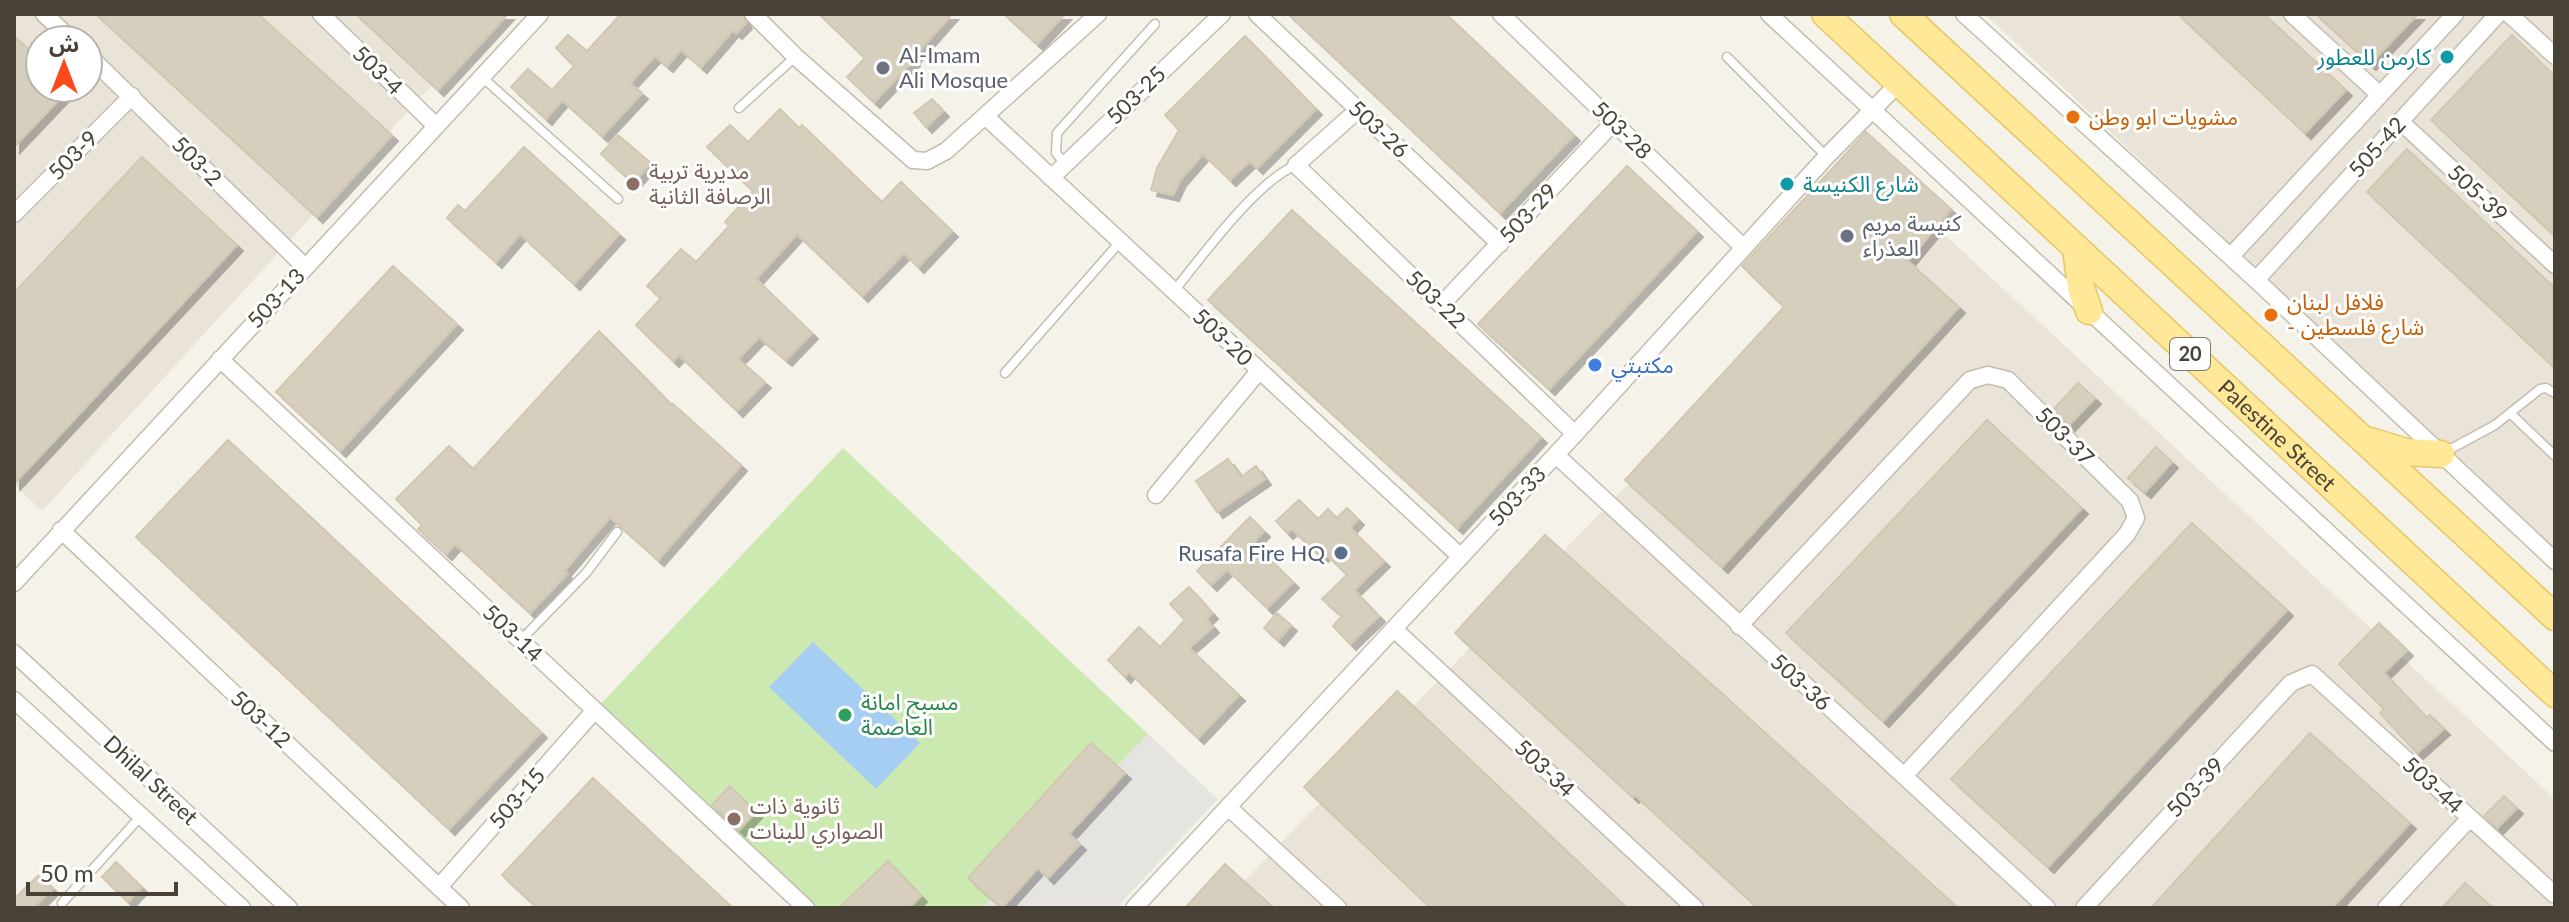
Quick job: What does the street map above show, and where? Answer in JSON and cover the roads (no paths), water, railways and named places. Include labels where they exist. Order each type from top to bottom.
[{"type":"main road","name":"Palestine Street","points":[[1825,14],[2555,694]]},
{"type":"main road","name":"20","points":[[1903,14],[2555,617]]},
{"type":"main road","points":[[2076,248],[2081,288],[2089,311]]},
{"type":"main road","points":[[2358,434],[2398,450],[2441,454]]},
{"type":"street","name":"503-4","points":[[321,14],[436,126]]},
{"type":"street","name":"503-13","points":[[14,583],[540,14]]},
{"type":"street","points":[[753,14],[796,57],[913,160],[927,161],[946,151],[1098,14]]},
{"type":"street","name":"503-25","points":[[1051,178],[1222,14]]},
{"type":"street","name":"503-26","points":[[1257,14],[1500,244]]},
{"type":"street","name":"503-28","points":[[1501,14],[1743,247]]},
{"type":"street","points":[[1769,14],[2555,743]]},
{"type":"street","points":[[1964,14],[2231,256],[2555,561]]},
{"type":"street","points":[[2292,14],[2380,95]]},
{"type":"street","name":"505-42","points":[[2231,256],[2455,14]]},
{"type":"street","name":"505-42","points":[[2256,280],[2498,14]]},
{"type":"street","points":[[2509,14],[2555,56]]},
{"type":"street","name":"503-2","points":[[104,70],[305,267]]},
{"type":"street","name":"503-33","points":[[1134,908],[1556,455],[1826,157],[1899,83]]},
{"type":"street","name":"503-9","points":[[14,214],[132,96]]},
{"type":"street","points":[[1296,165],[1359,109]]},
{"type":"street","name":"503-20","points":[[985,116],[1461,557]]},
{"type":"street","name":"505-39","points":[[2400,121],[2555,265]]},
{"type":"street","name":"503-29","points":[[1442,304],[1614,122]]},
{"type":"street","name":"503-22","points":[[1296,165],[1575,434]]},
{"type":"street","name":"503-14","points":[[220,359],[806,908]]},
{"type":"street","points":[[1156,495],[1259,371]]},
{"type":"street","name":"503-37","points":[[1739,626],[1970,380],[1988,375],[2008,380],[2130,501],[2136,518],[2127,534],[1904,776]]},
{"type":"street","name":"503-36","points":[[1556,455],[2047,908]]},
{"type":"street","name":"503-12","points":[[61,530],[461,908]]},
{"type":"street","name":"503-34","points":[[1394,629],[1695,908]]},
{"type":"street","name":"Dhilal Street","points":[[14,653],[289,908]]},
{"type":"street","name":"503-44","points":[[2312,674],[2555,895]]},
{"type":"street","name":"503-39","points":[[2084,908],[2291,683],[2312,674]]},
{"type":"street","name":"Dhilal Street","points":[[14,700],[242,908]]},
{"type":"street","name":"503-15","points":[[439,887],[595,710]]},
{"type":"street","points":[[1228,807],[1338,908]]},
{"type":"street","points":[[2386,908],[2470,818]]},
{"type":"lane","points":[[1065,164],[1056,153],[1057,133],[1155,24]]},
{"type":"lane","points":[[739,108],[796,57]]},
{"type":"lane","points":[[1727,57],[1826,157]]},
{"type":"lane","points":[[481,77],[618,199]]},
{"type":"lane","points":[[1174,291],[1217,236],[1280,172],[1296,165]]},
{"type":"lane","points":[[1005,373],[1120,242]]},
{"type":"lane","points":[[2441,454],[2478,436],[2540,389],[2546,388],[2555,393]]},
{"type":"lane","points":[[2510,413],[2555,456]]},
{"type":"lane","points":[[521,640],[586,573],[617,532]]},
{"type":"lane","points":[[62,903],[141,816]]},
{"type":"water","name":"مسبح امانة العاصمة","points":[[813,642],[920,743],[876,789],[769,687]]},
{"type":"place","name":"كارمن للعطور","points":[[2447,57]]},
{"type":"place","name":"Al-Imam Ali Mosque","points":[[883,68]]},
{"type":"place","name":"مشويات ابو وطن","points":[[2073,117]]},
{"type":"place","name":"مديرية تربية الرصافة الثانية","points":[[633,184]]},
{"type":"place","name":"شارع الكنيسة","points":[[1787,184]]},
{"type":"place","name":"كنيسة مريم العذراء","points":[[1847,236]]},
{"type":"place","name":"فلافل لبنان - شارع فلسطين","points":[[2271,315]]},
{"type":"place","name":"مكتبتي","points":[[1595,365]]},
{"type":"place","name":"Rusafa Fire HQ","points":[[1341,553]]},
{"type":"place","name":"مسبح امانة العاصمة","points":[[845,715]]},
{"type":"place","name":"ثانوية ذات الصواري للبنات","points":[[734,819]]}]
